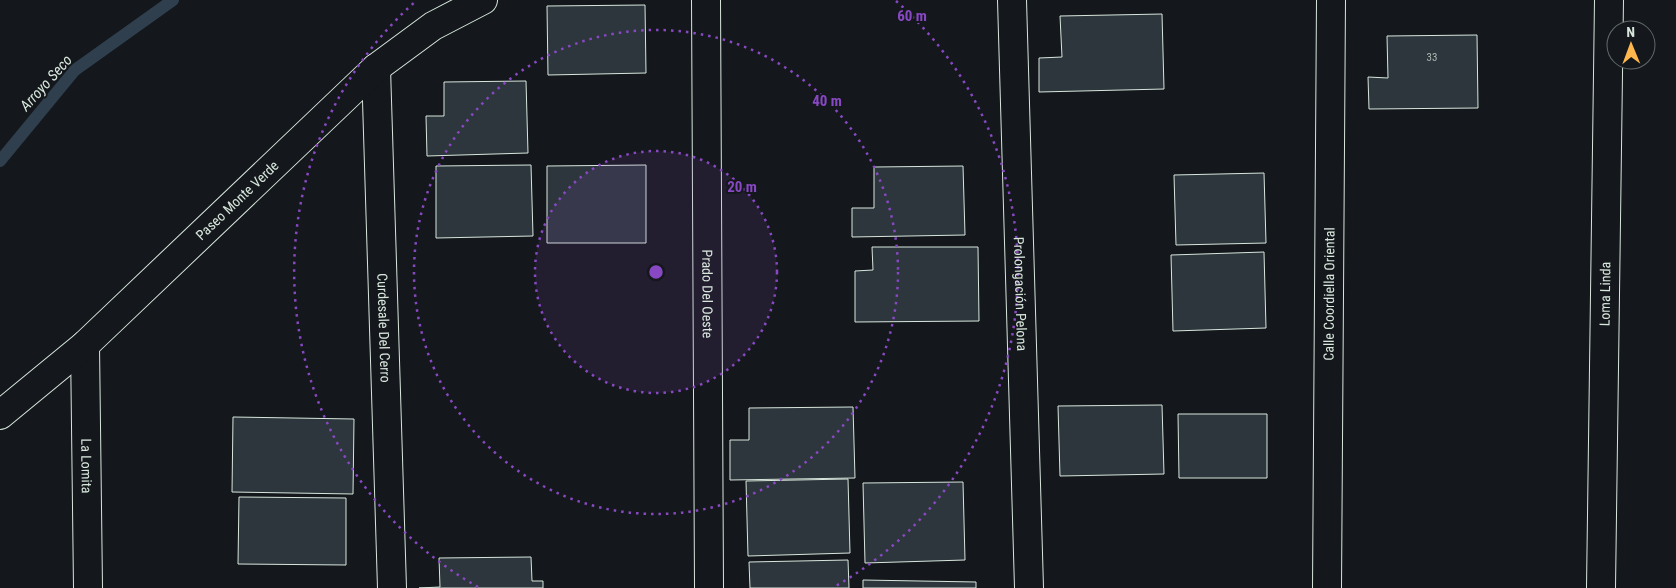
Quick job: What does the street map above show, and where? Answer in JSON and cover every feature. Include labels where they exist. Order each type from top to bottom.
[{"type":"street","name":"Paseo Monte Verde","points":[[0,415],[85,345],[376,68],[433,26],[483,0]]},
{"type":"street","name":"Prado Del Oeste","points":[[706,0],[709,588]]},
{"type":"street","name":"Prolongación Pelona","points":[[1012,0],[1029,588]]},
{"type":"street","name":"Calle Coordiella Oriental","points":[[1327,588],[1331,0]]},
{"type":"street","name":"Loma Linda","points":[[1601,588],[1610,0]]},
{"type":"street","name":"Curdesale Del Cerro","points":[[376,68],[392,588]]},
{"type":"street","name":"La Lomita","points":[[85,345],[88,588]]},
{"type":"building","points":[[645,5],[646,73],[548,75],[547,6]]},
{"type":"building","points":[[1162,14],[1164,89],[1039,92],[1039,58],[1062,57],[1060,16]]},
{"type":"building","points":[[1477,35],[1478,108],[1369,109],[1368,77],[1388,78],[1387,36]]},
{"type":"building","points":[[526,81],[528,153],[427,156],[426,116],[444,116],[444,82]]},
{"type":"building","points":[[531,165],[533,236],[436,238],[436,166]]},
{"type":"building","points":[[646,165],[646,243],[547,243],[547,166]]},
{"type":"building","points":[[963,166],[965,235],[852,237],[852,208],[874,208],[874,167]]},
{"type":"building","points":[[1264,173],[1266,243],[1176,245],[1174,175]]},
{"type":"building","points":[[872,247],[978,247],[979,321],[855,322],[855,271],[873,270]]},
{"type":"building","points":[[1264,252],[1266,328],[1173,331],[1171,255]]},
{"type":"building","points":[[1162,405],[1164,474],[1060,476],[1058,406]]},
{"type":"building","points":[[853,407],[855,478],[730,480],[730,440],[749,440],[749,408]]},
{"type":"building","points":[[1178,414],[1267,414],[1267,478],[1179,478]]},
{"type":"building","points":[[233,417],[354,419],[353,494],[232,492]]},
{"type":"building","points":[[848,479],[850,553],[748,556],[746,481]]},
{"type":"building","points":[[963,482],[965,560],[865,563],[863,483]]},
{"type":"building","points":[[239,497],[346,498],[346,565],[238,564]]},
{"type":"building","points":[[531,557],[532,581],[543,581],[543,588],[419,588],[440,587],[439,558]]},
{"type":"building","points":[[848,560],[849,588],[750,588],[749,562]]},
{"type":"building","points":[[863,580],[976,582],[976,588],[863,588]]},
{"type":"waterway","name":"Arroyo Seco","points":[[0,161],[75,70],[173,0]]}]
